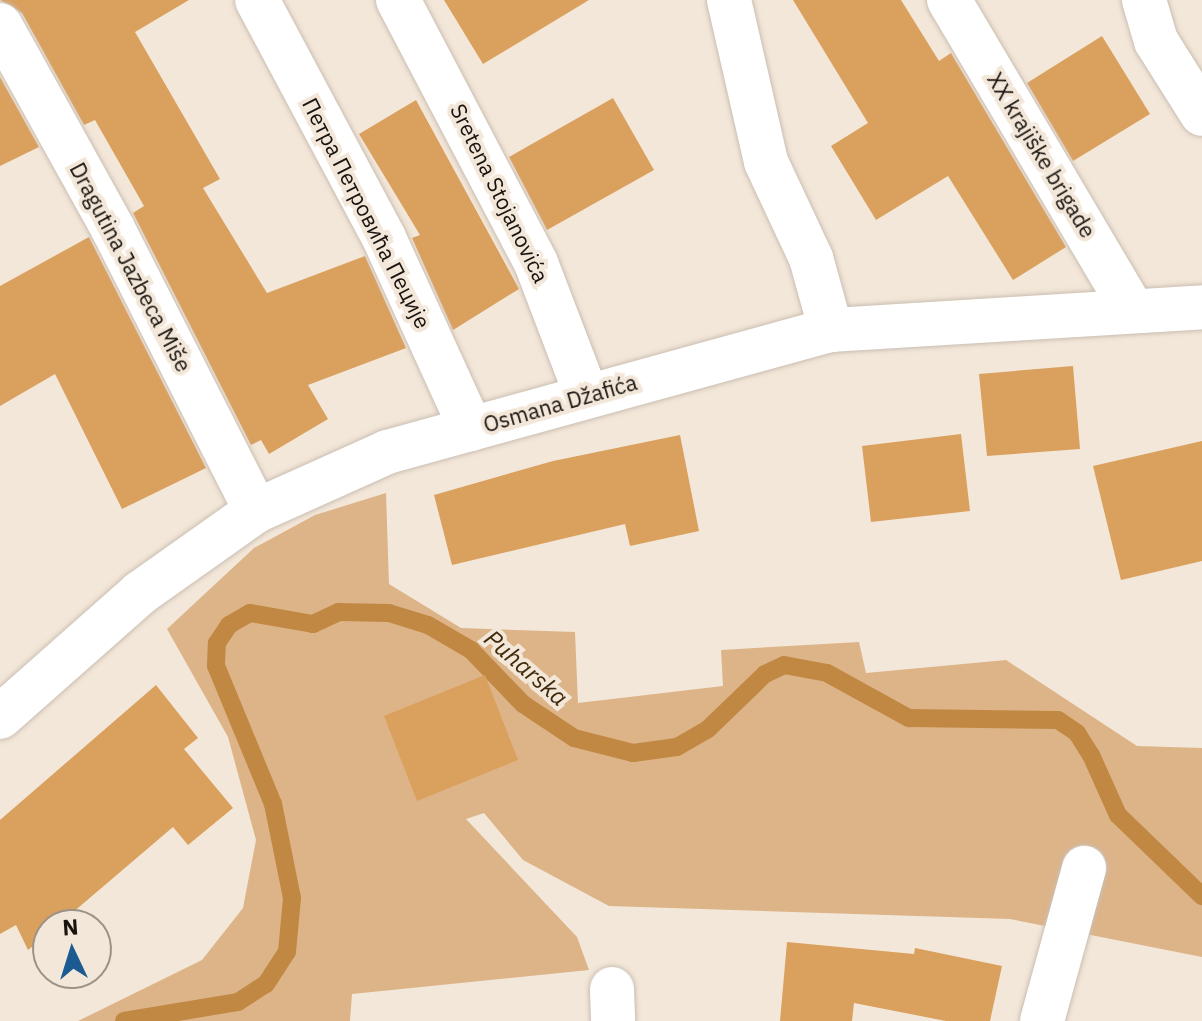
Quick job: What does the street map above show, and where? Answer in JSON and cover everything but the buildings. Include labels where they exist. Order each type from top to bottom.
[{"type":"street","name":"Петра Петровића Пеције","points":[[257,0],[384,238],[471,429]]},
{"type":"street","name":"Sretena Stojanovića","points":[[398,0],[536,263],[586,394]]},
{"type":"street","points":[[729,0],[766,162],[811,258],[831,330]]},
{"type":"street","name":"XX krajiške brigade","points":[[949,0],[1133,311]]},
{"type":"street","points":[[1144,0],[1156,41],[1202,114]]},
{"type":"street","name":"Dragutina Jazbeca Miše","points":[[0,25],[113,229],[256,511]]},
{"type":"street","name":"Osmana Džafića","points":[[0,717],[140,593],[256,511],[387,452],[586,394],[831,330],[1202,307]]},
{"type":"street","points":[[1042,1021],[1084,868]]},
{"type":"shaded area","points":[[386,493],[389,584],[461,628],[575,632],[578,703],[723,686],[721,650],[859,642],[866,673],[1006,660],[1137,746],[1202,748],[1202,957],[1010,919],[609,906],[523,860],[484,813],[466,819],[577,937],[589,970],[352,994],[350,1021],[78,1021],[202,960],[243,908],[256,840],[228,737],[167,629],[254,548],[315,515]]},
{"type":"waterway","name":"Puharska","points":[[124,1021],[238,1002],[266,984],[287,952],[292,898],[273,804],[216,666],[217,643],[229,625],[250,613],[313,624],[339,612],[389,613],[428,625],[471,650],[523,704],[574,738],[633,753],[677,747],[708,729],[765,674],[784,665],[827,673],[909,718],[1058,720],[1077,733],[1091,755],[1118,815],[1202,896]]}]
